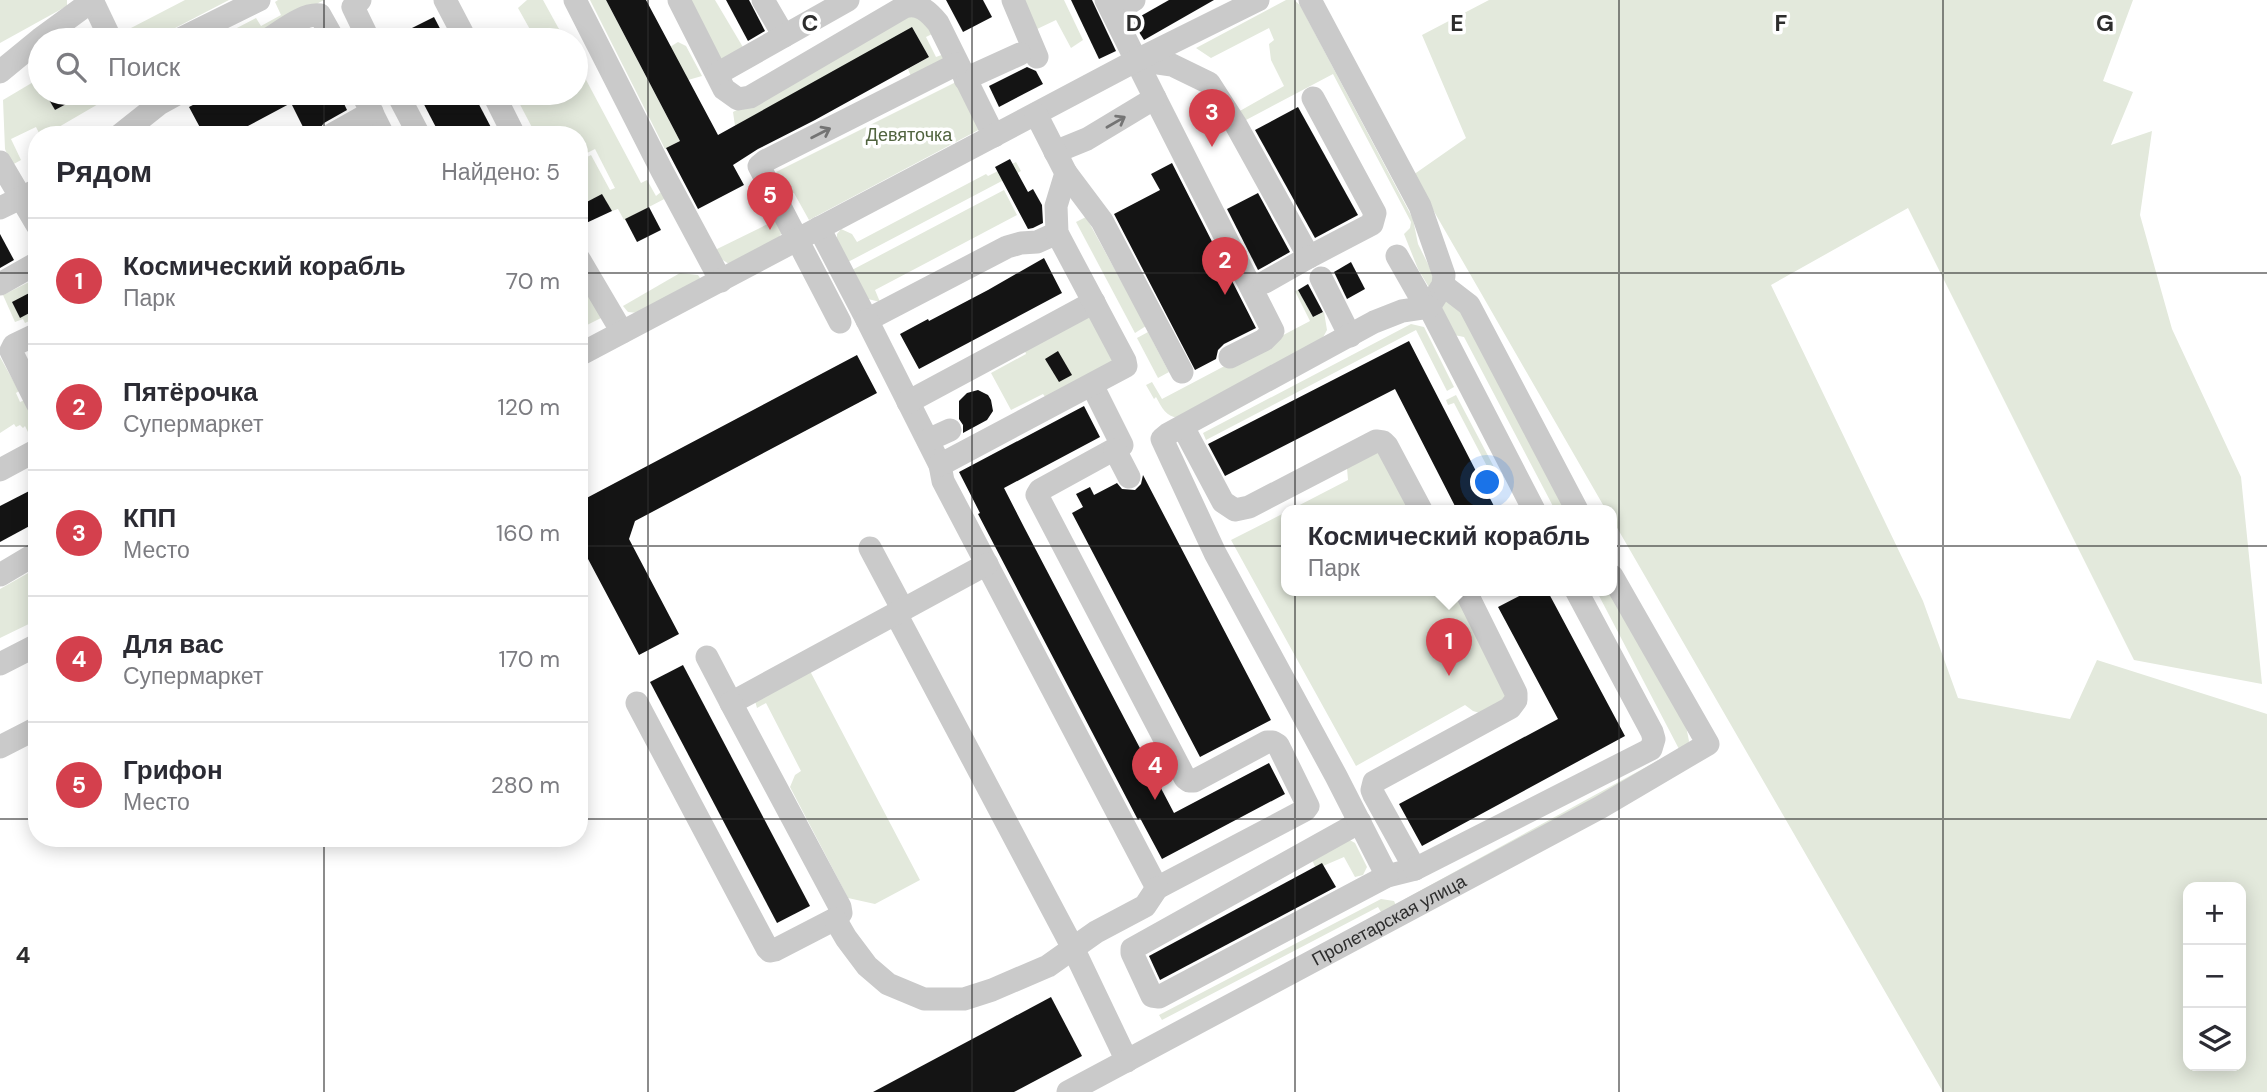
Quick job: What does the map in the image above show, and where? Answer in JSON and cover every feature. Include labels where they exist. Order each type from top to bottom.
[{"type":"street","points":[[53,28],[91,0],[105,28]]},
{"type":"street","points":[[202,28],[259,0]]},
{"type":"street","points":[[360,0],[353,7],[363,28]]},
{"type":"street","points":[[445,0],[460,28]]},
{"type":"street","points":[[575,0],[721,281]]},
{"type":"street","points":[[679,0],[724,89],[738,99],[750,97],[883,8],[910,5],[924,9],[938,23],[994,136]]},
{"type":"street","points":[[763,0],[784,36]]},
{"type":"street","points":[[717,74],[848,0]]},
{"type":"street","points":[[840,322],[759,166],[961,72],[1029,55],[1013,0]]},
{"type":"street","points":[[1134,0],[1110,7],[1273,333],[1230,357]]},
{"type":"street","points":[[588,350],[1137,60],[1258,0]]},
{"type":"street","points":[[1310,0],[1420,206],[1444,275],[1443,285],[1428,307],[1402,311],[1374,322],[1163,437],[1162,441],[1215,553],[1387,876]]},
{"type":"street","points":[[287,28],[317,14],[327,28]]},
{"type":"street","points":[[0,72],[28,48]]},
{"type":"street","points":[[1137,60],[1172,65],[1209,83],[1236,125],[1309,257]]},
{"type":"street","points":[[1055,152],[1087,139],[1155,98]]},
{"type":"street","points":[[1265,282],[1372,224],[1374,214],[1312,98]]},
{"type":"street","points":[[131,126],[158,105]]},
{"type":"street","points":[[341,126],[365,105]]},
{"type":"street","points":[[368,105],[378,126]]},
{"type":"street","points":[[403,105],[414,126]]},
{"type":"street","points":[[499,105],[510,126]]},
{"type":"street","points":[[1036,114],[1066,173],[1102,220],[1182,372]]},
{"type":"street","points":[[0,162],[19,199]]},
{"type":"street","points":[[940,465],[1125,366],[1125,361],[1058,233],[1056,206],[1066,173]]},
{"type":"street","points":[[819,228],[928,440],[940,465],[943,481],[1157,888]]},
{"type":"street","points":[[867,320],[1007,247],[1037,242],[1058,233]]},
{"type":"street","points":[[1396,256],[1428,307],[1531,505]]},
{"type":"street","points":[[0,284],[28,268]]},
{"type":"street","points":[[588,274],[622,332]]},
{"type":"street","points":[[1321,278],[1350,336]]},
{"type":"street","points":[[1443,285],[1469,305],[1574,505]]},
{"type":"street","points":[[908,402],[1094,302]]},
{"type":"street","points":[[28,338],[14,345],[10,351],[28,385]]},
{"type":"street","points":[[835,919],[846,939],[867,966],[888,984],[924,999],[964,999],[1048,966],[1096,932],[1145,906],[1157,888],[1308,806],[1278,745],[1273,742],[1267,742],[1194,781],[1185,778],[1037,495],[1040,490],[1121,447],[1122,443],[1092,385]]},
{"type":"street","points":[[1183,427],[1223,502],[1231,508],[1240,510],[1249,507],[1376,441],[1384,442],[1387,446],[1419,505]]},
{"type":"street","points":[[928,440],[950,430]]},
{"type":"street","points":[[1115,450],[1129,477]]},
{"type":"street","points":[[0,470],[28,455]]},
{"type":"street","points":[[870,548],[900,612],[1073,948],[1127,1061]]},
{"type":"street","points":[[0,575],[28,558]]},
{"type":"street","points":[[731,703],[987,564]]},
{"type":"street","name":"Пролетарская улица","points":[[1068,1092],[1601,807],[1708,744],[1617,585]]},
{"type":"street","points":[[1415,869],[1374,795],[1374,782],[1510,708],[1516,700],[1516,693],[1473,596]]},
{"type":"street","points":[[1360,822],[1132,948],[1154,997],[1159,997],[1387,876],[1415,869],[1651,749],[1654,742],[1652,732],[1579,596]]},
{"type":"street","points":[[0,664],[28,650]]},
{"type":"street","points":[[638,703],[767,948],[770,951],[775,950],[835,919],[841,913],[840,907],[707,657]]},
{"type":"street","points":[[0,747],[28,733]]},
{"type":"green space","points":[[0,0],[67,0],[67,6],[0,43]]},
{"type":"green space","points":[[185,0],[229,0],[175,28],[131,28]]},
{"type":"green space","points":[[324,0],[271,28],[237,28],[256,18],[261,26],[281,15],[275,2]]},
{"type":"green space","points":[[527,0],[543,0],[558,28],[529,28],[518,8]]},
{"type":"green space","points":[[590,0],[606,0],[680,141],[665,149]]},
{"type":"green space","points":[[688,0],[715,0],[747,54],[725,67]]},
{"type":"green space","points":[[1020,0],[1064,0],[1083,40],[1071,48],[1056,20],[1035,30]]},
{"type":"green space","points":[[1286,0],[1294,0],[1300,5],[1413,219],[1418,244],[1435,278],[1430,289],[1418,269],[1404,234],[1410,228],[1411,222],[1333,74],[1246,120],[1238,112],[1284,86],[1271,60],[1269,44],[1274,40],[1269,28],[1211,58],[1196,48]]},
{"type":"green space","points":[[1489,0],[2133,0],[2103,81],[2133,92],[2111,145],[2152,131],[2140,215],[2172,329],[2241,477],[2262,684],[2134,660],[1908,208],[1771,285],[1923,601],[1958,698],[2070,719],[2097,660],[2267,714],[2267,1092],[1943,1092],[1617,528],[1617,505],[1603,505],[1413,175],[1466,138],[1422,35]]},
{"type":"green space","points":[[912,15],[929,19],[936,32],[926,37],[936,57],[947,53],[949,58],[912,79],[908,69],[929,57],[912,28],[735,126],[733,112]]},
{"type":"green space","points":[[678,42],[686,46],[702,76],[688,80],[670,47]]},
{"type":"green space","name":"Девяточка","points":[[956,82],[986,126],[809,220],[794,193],[785,196],[774,173]]},
{"type":"green space","points":[[588,84],[641,183],[647,180],[656,196],[666,188],[670,196],[624,220],[618,209],[612,211],[602,195],[588,201],[588,156],[591,155],[610,190],[615,188],[595,149],[588,152],[588,126],[531,126],[520,105],[588,105]]},
{"type":"green space","points":[[28,85],[28,105],[52,105],[55,110],[64,105],[97,105],[60,126],[28,126],[28,131],[11,139],[21,160],[12,165],[5,149],[3,100]]},
{"type":"green space","points":[[1016,162],[1021,171],[848,262],[837,242],[837,234],[841,229],[852,234],[857,242],[986,174],[988,176]]},
{"type":"green space","points":[[1004,190],[1017,215],[875,290],[880,302],[868,299],[852,270]]},
{"type":"green space","points":[[1086,217],[1146,326],[1135,333],[1076,222]]},
{"type":"green space","points":[[778,219],[781,234],[776,241],[729,264],[718,257],[715,250]]},
{"type":"green space","points":[[680,273],[698,275],[700,278],[693,287],[638,313],[628,312],[623,306]]},
{"type":"green space","points":[[28,282],[28,322],[25,323],[23,319],[15,322],[3,295]]},
{"type":"green space","points":[[588,287],[605,316],[588,324]]},
{"type":"green space","points":[[1298,290],[1313,317],[1324,312],[1327,330],[1320,343],[1179,418],[1168,414],[1156,397],[1154,399],[1146,385],[1152,382],[1162,399],[1310,321],[1295,291]]},
{"type":"green space","points":[[1450,295],[1469,324],[1569,505],[1552,505],[1464,337],[1449,334],[1439,307]]},
{"type":"green space","points":[[1086,316],[1093,318],[1115,357],[1111,365],[1046,398],[1043,394],[1011,410],[991,373],[1026,354],[1024,348]]},
{"type":"green space","points":[[1411,324],[1424,327],[1454,387],[1447,391],[1416,330],[1206,440],[1203,433]]},
{"type":"green space","points":[[1148,332],[1169,372],[1158,378],[1137,338]]},
{"type":"green space","points":[[0,357],[19,391],[16,393],[20,402],[27,399],[28,401],[28,432],[25,426],[16,427],[14,424],[0,433]]},
{"type":"green space","points":[[1456,395],[1495,469],[1490,472],[1454,403],[1448,405],[1446,400]]},
{"type":"green space","points":[[1378,450],[1414,505],[1300,505],[1348,480],[1347,468]]},
{"type":"green space","points":[[1281,515],[1281,596],[1461,596],[1509,693],[1486,715],[1465,705],[1356,766],[1231,540]]},
{"type":"green space","points":[[28,573],[28,624],[0,638],[0,589]]},
{"type":"green space","points":[[1599,596],[1615,596],[1686,726],[1689,741],[1686,753],[1409,907],[1405,899],[1679,749]]},
{"type":"green space","points":[[810,671],[920,880],[875,904],[848,898],[790,787],[795,775],[801,771],[766,703],[757,708],[755,701]]},
{"type":"green space","points":[[1348,839],[1355,843],[1367,867],[1363,875],[1355,877],[1344,857],[1316,869],[1310,855]]},
{"type":"green space","points":[[1381,899],[1394,901],[1400,914],[1387,922],[1378,907],[1162,1020],[1159,1015]]},
{"type":"building","points":[[606,0],[646,0],[718,135],[912,27],[929,57],[733,165],[744,185],[698,209],[666,148],[680,141]]},
{"type":"building","points":[[726,0],[749,0],[765,31],[748,41]]},
{"type":"building","points":[[946,0],[983,0],[992,17],[963,32]]},
{"type":"building","points":[[1071,0],[1092,0],[1116,51],[1099,59]]},
{"type":"building","points":[[1169,0],[1214,0],[1144,40],[1132,21]]},
{"type":"building","points":[[434,17],[440,28],[412,28]]},
{"type":"building","points":[[1027,67],[1036,71],[1043,84],[999,107],[989,86]]},
{"type":"building","points":[[52,105],[64,105],[55,110]]},
{"type":"building","points":[[287,105],[248,126],[199,126],[189,107]]},
{"type":"building","points":[[292,105],[345,105],[347,110],[322,126],[302,126]]},
{"type":"building","points":[[424,105],[479,105],[490,126],[435,126]]},
{"type":"building","points":[[1298,107],[1358,215],[1315,238],[1255,130]]},
{"type":"building","points":[[1010,159],[1028,192],[1033,189],[1042,205],[1043,223],[1033,228],[1028,229],[995,167]]},
{"type":"building","points":[[1172,163],[1256,328],[1224,344],[1218,350],[1216,359],[1195,370],[1114,214],[1160,190],[1151,174]]},
{"type":"building","points":[[1258,193],[1290,252],[1258,270],[1227,209]]},
{"type":"building","points":[[602,194],[612,211],[588,222],[588,201]]},
{"type":"building","points":[[649,207],[661,230],[637,242],[625,219]]},
{"type":"building","points":[[0,234],[14,260],[0,268]]},
{"type":"building","points":[[1044,258],[1062,293],[919,369],[900,334],[988,290]]},
{"type":"building","points":[[1351,262],[1365,289],[1347,299],[1334,272]]},
{"type":"building","points":[[1308,284],[1323,312],[1313,317],[1298,290]]},
{"type":"building","points":[[28,294],[28,314],[20,318],[12,302]]},
{"type":"building","points":[[1409,341],[1493,505],[1454,505],[1395,389],[1225,476],[1208,444]]},
{"type":"building","points":[[1058,351],[1072,375],[1059,382],[1045,359]]},
{"type":"building","points":[[857,355],[877,393],[635,521],[629,539],[679,634],[639,655],[588,559],[588,497]]},
{"type":"building","points":[[978,390],[988,395],[993,411],[987,420],[963,433],[963,425],[959,419],[959,401],[967,393]]},
{"type":"building","points":[[1084,406],[1100,437],[1004,488],[1025,529],[1174,813],[1269,763],[1285,794],[1162,859],[1140,818],[1138,820],[978,514],[980,513],[959,472]]},
{"type":"building","points":[[1143,475],[1271,720],[1200,757],[1072,513],[1083,507],[1076,494],[1090,487],[1094,495],[1117,483],[1122,489],[1135,490],[1141,484]]},
{"type":"building","points":[[28,492],[28,527],[0,542],[0,506]]},
{"type":"building","points":[[1519,596],[1550,596],[1625,736],[1422,846],[1399,804],[1558,719],[1498,607]]},
{"type":"building","points":[[683,665],[810,906],[777,923],[650,682]]},
{"type":"building","points":[[1322,863],[1336,887],[1160,980],[1149,956]]},
{"type":"building","points":[[1051,997],[1082,1056],[1014,1092],[873,1092]]},
{"type":"place","name":"КПП","points":[[1212,147]]},
{"type":"place","name":"Грифон","points":[[770,230]]},
{"type":"place","name":"Пятёрочка","points":[[1225,295]]},
{"type":"place","name":"Космический корабль","points":[[1449,676]]},
{"type":"place","name":"Для вас","points":[[1155,800]]}]
